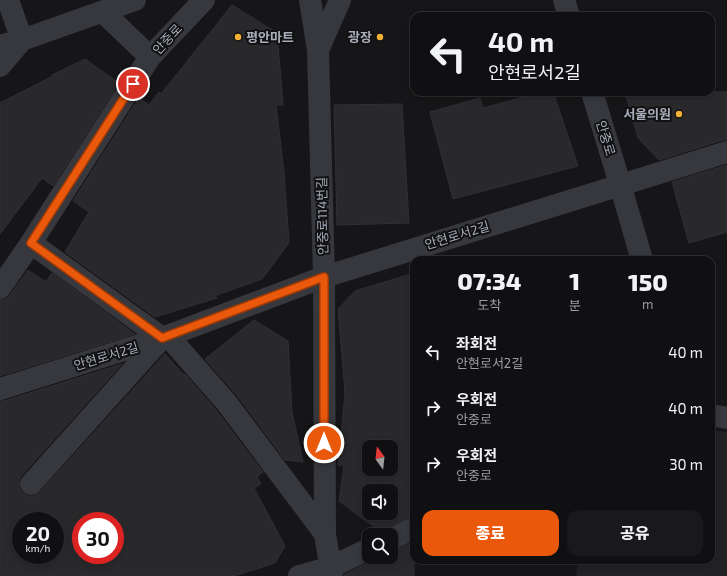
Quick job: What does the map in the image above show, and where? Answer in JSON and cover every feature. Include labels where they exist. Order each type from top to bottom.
[{"type":"street","points":[[8,0],[22,40]]},
{"type":"street","points":[[0,46],[22,40],[135,0]]},
{"type":"street","name":"안중로","points":[[0,288],[31,243],[150,57],[204,0]]},
{"type":"street","name":"안중로114번길","points":[[310,0],[318,50],[324,277],[324,534],[332,571]]},
{"type":"street","points":[[318,50],[340,0]]},
{"type":"street","points":[[564,0],[568,12]]},
{"type":"street","points":[[103,12],[150,57]]},
{"type":"street","points":[[0,66],[22,40]]},
{"type":"street","name":"안중로","points":[[593,96],[620,184]]},
{"type":"street","name":"안현로서2길","points":[[0,389],[165,337],[324,277],[727,152]]},
{"type":"street","points":[[620,184],[641,256]]},
{"type":"street","points":[[31,243],[165,337],[226,402],[324,534]]},
{"type":"street","points":[[31,484],[165,337]]},
{"type":"street","points":[[715,416],[727,418]]},
{"type":"street","points":[[398,536],[410,530]]},
{"type":"street","points":[[299,576],[332,571],[362,553]]},
{"type":"shaded area","points":[[715,430],[727,432],[727,576],[576,576],[578,564],[715,564]]},
{"type":"building","points":[[232,5],[277,33],[283,105],[276,105],[284,172],[289,243],[262,279],[214,296],[217,298],[155,317],[65,252],[89,212],[73,201],[139,98],[149,105],[159,92],[161,94]]},
{"type":"building","points":[[85,59],[119,83],[53,186],[42,178],[0,234],[0,103]]},
{"type":"building","name":"서울의원","points":[[715,92],[727,92],[727,140],[659,160],[638,138],[626,96],[715,96]]},
{"type":"building","points":[[527,96],[554,96],[578,166],[453,199],[430,112],[480,98],[483,108]]},
{"type":"building","points":[[402,104],[409,223],[337,225],[334,105]]},
{"type":"building","points":[[727,165],[727,232],[689,243],[672,182]]},
{"type":"building","points":[[28,270],[46,282],[52,273],[135,334],[0,376],[0,300],[6,299],[10,295]]},
{"type":"building","points":[[410,274],[410,517],[386,528],[376,528],[365,520],[398,520],[398,484],[362,484],[362,518],[339,501],[344,466],[338,465],[345,393],[338,309],[355,291]]},
{"type":"building","points":[[254,320],[288,341],[292,412],[303,462],[285,460],[236,394],[205,359]]},
{"type":"building","points":[[165,354],[184,375],[185,374],[216,410],[263,472],[257,477],[261,484],[254,488],[285,546],[275,563],[234,576],[0,576],[0,401],[122,364],[21,476],[19,488],[22,493],[28,496],[34,496],[40,492]]},
{"type":"building","points":[[410,544],[410,564],[414,564],[414,576],[344,575],[366,564],[398,564],[398,549]]},
{"type":"place","name":"평안마트","points":[[238,37]]},
{"type":"place","name":"광장","points":[[380,37]]},
{"type":"place","name":"서울의원","points":[[679,114]]},
{"type":"route","points":[[133,84],[31,243],[162,338],[324,277],[324,443]]}]
